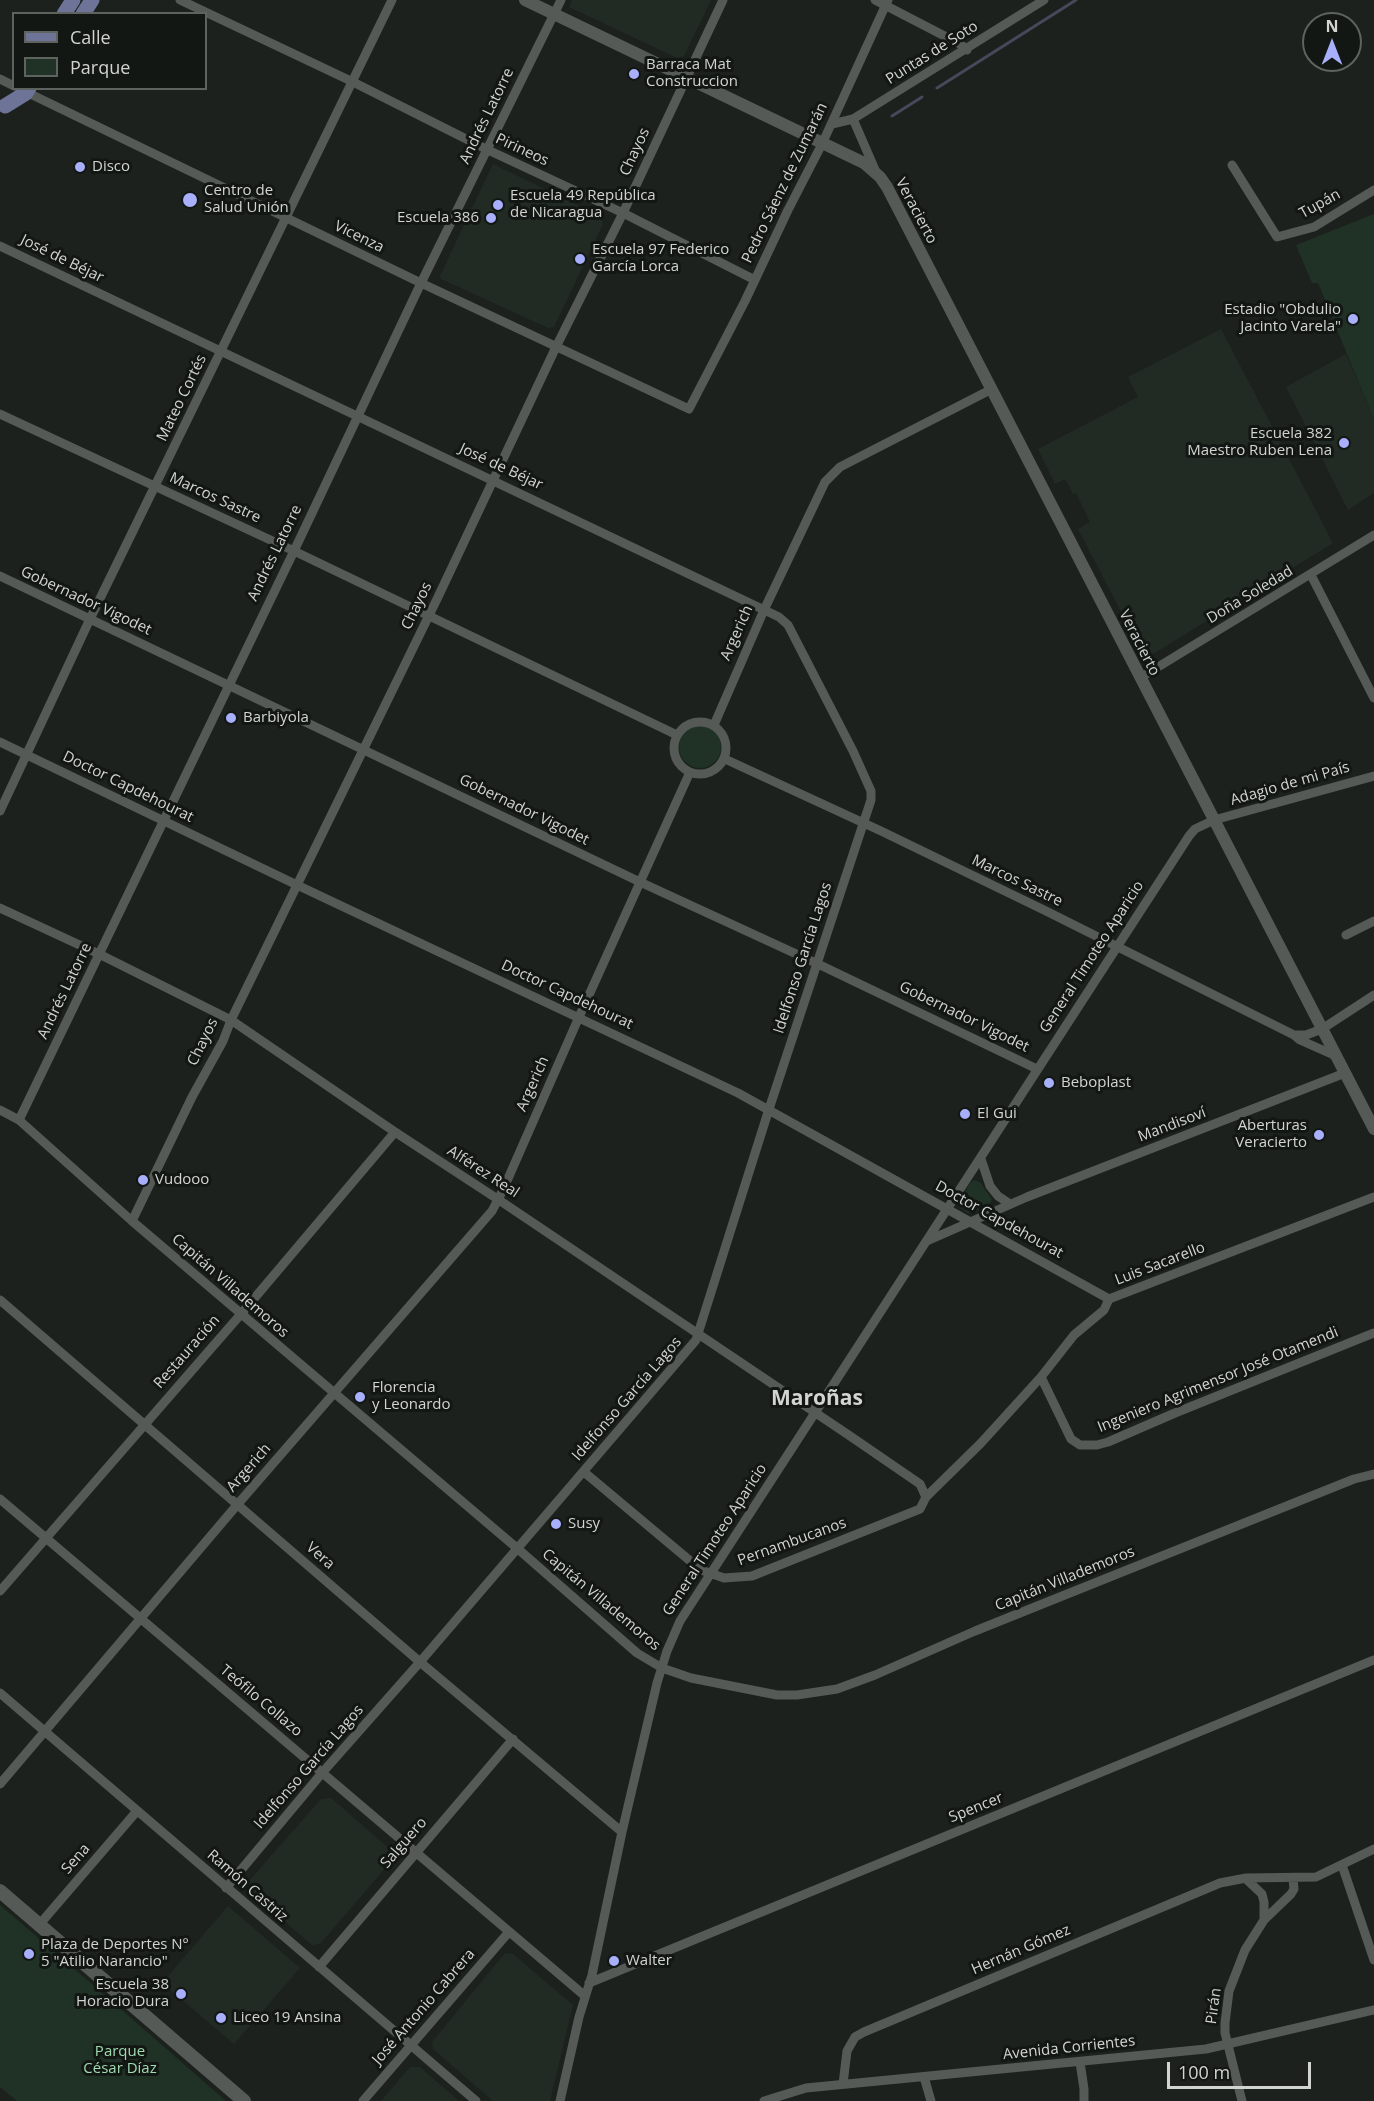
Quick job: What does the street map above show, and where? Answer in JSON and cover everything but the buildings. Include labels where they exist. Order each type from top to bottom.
[{"type":"main road","points":[[2,109],[19,90]]},
{"type":"main road","points":[[0,1891],[244,2101]]},
{"type":"street","name":"Pirineos","points":[[180,0],[205,12]]},
{"type":"street","name":"Mateo Cortés","points":[[0,810],[90,619],[392,0]]},
{"type":"street","name":"Veracierto","points":[[525,0],[864,163],[876,172]]},
{"type":"street","name":"Andrés Latorre","points":[[19,1120],[421,283],[561,0]]},
{"type":"street","name":"Chayos","points":[[132,1221],[192,1097],[223,1041],[231,1020],[429,616],[723,0]]},
{"type":"street","points":[[875,0],[887,2],[967,50]]},
{"type":"street","name":"Puntas de Soto","points":[[832,124],[853,119],[1044,0]]},
{"type":"street","name":"Pedro Sáenz de Zumarán","points":[[689,409],[832,124],[887,2]]},
{"type":"street","name":"Pirineos","points":[[207,13],[623,213],[755,280]]},
{"type":"street","name":"Vicenza","points":[[22,90],[421,283],[689,409]]},
{"type":"street","name":"Veracierto","points":[[853,119],[876,172],[887,187],[992,388],[1374,1128]]},
{"type":"street","name":"Tupán","points":[[1232,165],[1277,237],[1314,227],[1374,190]]},
{"type":"street","name":"José de Béjar","points":[[0,246],[779,617],[788,625],[871,791],[871,800],[863,824]]},
{"type":"street","name":"Argerich","points":[[714,725],[820,489],[834,472],[992,388]]},
{"type":"street","name":"Marcos Sastre","points":[[0,414],[294,551],[677,735]]},
{"type":"street","name":"Doña Soledad","points":[[1140,678],[1374,535]]},
{"type":"street","points":[[1311,575],[1374,698]]},
{"type":"street","name":"Gobernador Vigodet","points":[[0,576],[1037,1069]]},
{"type":"street","points":[[697,721],[714,725],[727,743],[724,759],[714,771],[698,774],[682,768],[674,752],[677,735],[689,724],[697,721]]},
{"type":"street","name":"Doctor Capdehourat","points":[[0,742],[769,1109],[1109,1299]]},
{"type":"street","name":"Marcos Sastre","points":[[724,759],[1117,946],[1294,1035],[1299,1040],[1335,1056]]},
{"type":"street","name":"Argerich","points":[[0,1784],[499,1200],[690,772]]},
{"type":"street","name":"Adagio de mi País","points":[[1214,820],[1374,776]]},
{"type":"street","name":"General Timoteo Aparicio","points":[[560,2101],[662,1668],[680,1621],[1189,836],[1195,829],[1214,820]]},
{"type":"street","name":"Idelfonso García Lagos","points":[[226,1888],[322,1773],[694,1344],[863,824]]},
{"type":"street","name":"Alférez Real","points":[[0,908],[231,1020],[920,1485],[926,1497]]},
{"type":"street","points":[[1346,935],[1374,921]]},
{"type":"street","points":[[1294,1035],[1306,1035],[1322,1029],[1374,995]]},
{"type":"street","name":"Mandisoví","points":[[971,1221],[1345,1073]]},
{"type":"street","name":"Capitán Villademoros","points":[[0,1110],[19,1120],[132,1221],[637,1653],[662,1668],[691,1678],[777,1695],[808,1694],[837,1689],[1354,1479],[1374,1474]]},
{"type":"street","name":"Restauración","points":[[0,1591],[241,1314],[395,1132]]},
{"type":"street","points":[[981,1159],[990,1186],[998,1196],[1010,1204]]},
{"type":"street","name":"Luis Sacarello","points":[[926,1497],[981,1443],[1041,1377],[1074,1335],[1104,1310],[1109,1299],[1374,1197]]},
{"type":"street","points":[[926,1241],[971,1221]]},
{"type":"street","name":"Vera","points":[[0,1300],[420,1662],[622,1832]]},
{"type":"street","name":"Ingeniero Agrimensor José Otamendi","points":[[1041,1377],[1071,1439],[1080,1445],[1097,1445],[1374,1333]]},
{"type":"street","name":"Pernambucanos","points":[[584,1472],[694,1566],[710,1574],[730,1578],[752,1576],[915,1512],[924,1503],[926,1497]]},
{"type":"street","name":"Teófilo Collazo","points":[[0,1499],[508,1933],[585,1996]]},
{"type":"street","name":"Spencer","points":[[589,1983],[1374,1660]]},
{"type":"street","name":"Ramón Castriz","points":[[0,1693],[476,2101]]},
{"type":"street","name":"Salguero","points":[[319,1967],[513,1739]]},
{"type":"street","name":"Sena","points":[[39,1925],[137,1811]]},
{"type":"street","name":"Hernán Gómez","points":[[843,2084],[847,2051],[855,2037],[864,2032],[1220,1883],[1246,1878],[1316,1877],[1374,1849]]},
{"type":"street","points":[[1342,1864],[1374,1960]]},
{"type":"street","points":[[1246,1878],[1262,1894],[1264,1920]]},
{"type":"street","name":"Pirán","points":[[1242,2101],[1227,2046],[1225,2023],[1229,1991],[1245,1950],[1264,1920],[1294,1889],[1293,1879]]},
{"type":"street","name":"José Antonio Cabrera","points":[[363,2101],[508,1933]]},
{"type":"street","name":"Avenida Corrientes","points":[[764,2101],[807,2088],[1227,2046],[1374,2010]]},
{"type":"street","points":[[1080,2062],[1084,2101]]},
{"type":"street","points":[[924,2077],[931,2101]]},
{"type":"shaded area","points":[[572,0],[711,0],[684,56],[677,58],[569,7]]},
{"type":"shaded area","points":[[493,164],[602,217],[603,224],[554,327],[548,328],[439,278]]},
{"type":"shaded area","points":[[1221,329],[1333,543],[1153,654],[1147,653],[1141,650],[1078,529],[1090,522],[1076,493],[1073,494],[1065,479],[1055,484],[1038,449],[1138,397],[1128,377]]},
{"type":"shaded area","name":"Escuela 382 Maestro Ruben Lena","points":[[1346,354],[1374,420],[1374,493],[1348,510],[1286,387]]},
{"type":"shaded area","points":[[331,1798],[393,1852],[393,1859],[320,1944],[312,1945],[248,1890],[248,1882],[321,1799]]},
{"type":"shaded area","points":[[228,1906],[300,1968],[234,2044],[162,1983]]},
{"type":"shaded area","points":[[505,1953],[513,1954],[573,2005],[550,2101],[493,2101],[433,2049],[432,2042]]},
{"type":"shaded area","points":[[410,2067],[420,2067],[459,2101],[381,2101]]},
{"type":"green space","name":"Estadio \"Obdulio Jacinto Varela\"","points":[[1374,214],[1374,420],[1318,283],[1312,283],[1296,245]]},
{"type":"green space","points":[[700,726],[708,727],[715,732],[720,739],[720,755],[715,762],[708,767],[700,768],[692,767],[685,762],[680,755],[679,747],[680,739],[685,732],[692,727]]},
{"type":"green space","points":[[975,1180],[981,1183],[992,1200],[987,1207],[968,1213],[961,1208],[960,1201],[970,1183]]},
{"type":"green space","name":"Parque César Díaz","points":[[0,1905],[226,2101],[17,2101],[0,2087]]},
{"type":"waterway","points":[[937,88],[1076,0]]},
{"type":"waterway","points":[[892,116],[922,97]]},
{"type":"place","name":"Barraca Mat Construccion","points":[[634,74]]},
{"type":"place","name":"Disco","points":[[80,167]]},
{"type":"place","name":"Centro de Salud Unión","points":[[190,200]]},
{"type":"place","name":"Escuela 49 República de Nicaragua","points":[[498,205]]},
{"type":"place","name":"Escuela 386","points":[[491,218]]},
{"type":"place","name":"Escuela 97 Federico García Lorca","points":[[580,259]]},
{"type":"place","name":"Estadio \"Obdulio Jacinto Varela\"","points":[[1353,319]]},
{"type":"place","name":"Escuela 382 Maestro Ruben Lena","points":[[1344,443]]},
{"type":"place","name":"Barbiyola","points":[[231,718]]},
{"type":"place","name":"Beboplast","points":[[1049,1083]]},
{"type":"place","name":"El Gui","points":[[965,1114]]},
{"type":"place","name":"Aberturas Veracierto","points":[[1319,1135]]},
{"type":"place","name":"Vudooo","points":[[143,1180]]},
{"type":"place","name":"Florencia y Leonardo","points":[[360,1397]]},
{"type":"place","name":"Susy","points":[[556,1524]]},
{"type":"place","name":"Plaza de Deportes Nº 5 \"Atilio Narancio\"","points":[[29,1954]]},
{"type":"place","name":"Walter","points":[[614,1961]]},
{"type":"place","name":"Escuela 38 Horacio Dura","points":[[181,1994]]},
{"type":"place","name":"Liceo 19 Ansina","points":[[221,2018]]},
{"type":"district","name":"Maroñas","points":[[817,1399]]}]
